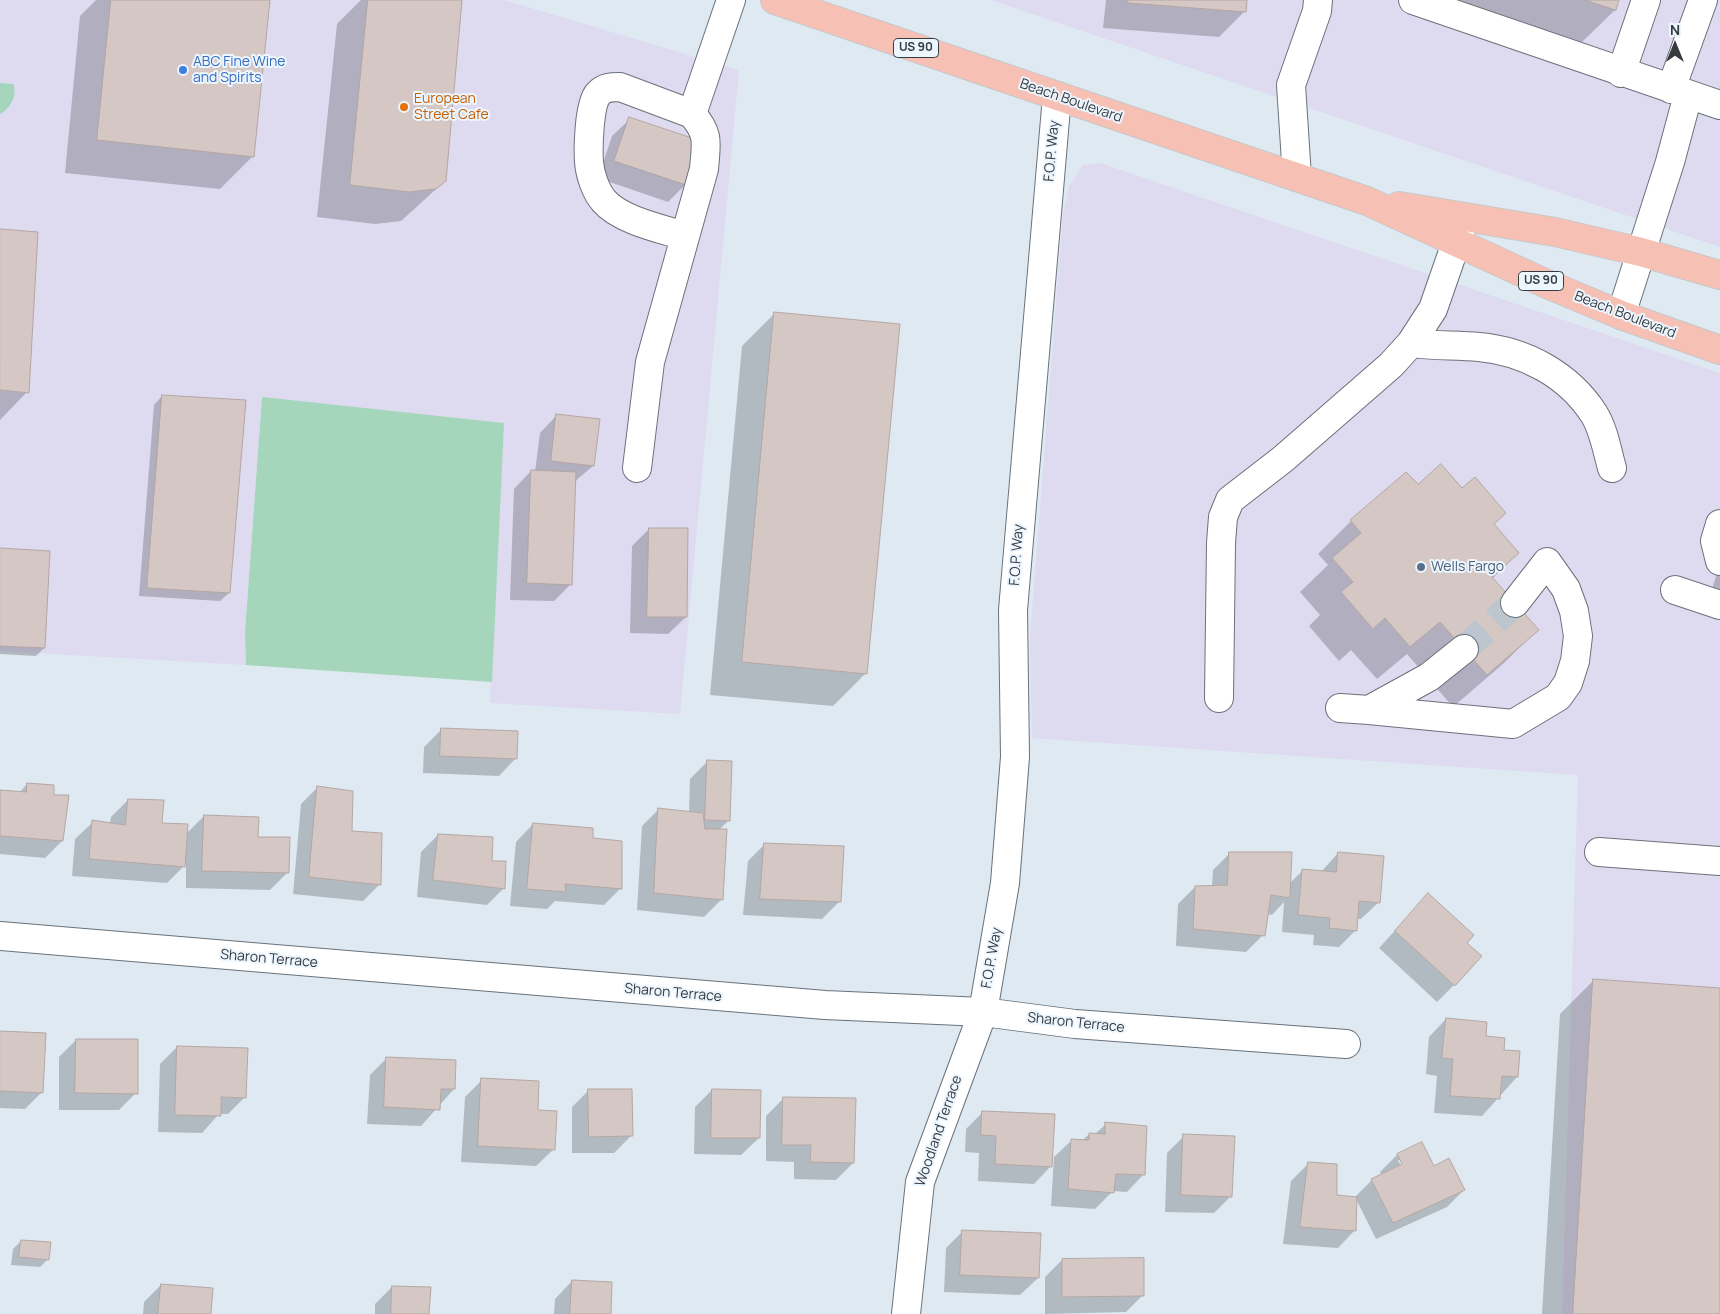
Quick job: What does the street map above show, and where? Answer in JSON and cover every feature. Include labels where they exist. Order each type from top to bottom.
[{"type":"highway","name":"Beach Boulevard","points":[[775,0],[1367,201],[1456,243],[1621,314],[1720,350]]},
{"type":"highway","name":"Beach Boulevard","points":[[1367,201],[1554,232],[1641,252],[1720,275]]},
{"type":"street","points":[[692,114],[731,0]]},
{"type":"street","points":[[1297,177],[1292,85],[1317,11],[1318,0]]},
{"type":"street","points":[[1413,0],[1720,105]]},
{"type":"street","points":[[1621,72],[1646,0]]},
{"type":"street","points":[[1621,314],[1670,162],[1679,92],[1703,0]]},
{"type":"street","points":[[637,468],[650,362],[704,169],[707,137],[703,127],[692,114],[620,87],[608,87],[598,94],[592,112],[589,164],[596,190],[605,203],[638,222],[685,236]]},
{"type":"street","name":"F.O.P. Way","points":[[983,1012],[1005,883],[1014,785],[1014,610],[1057,96]]},
{"type":"street","points":[[1219,698],[1221,543],[1223,517],[1230,500],[1282,459],[1377,378],[1411,343],[1433,309],[1465,217]]},
{"type":"street","points":[[1411,343],[1445,347],[1479,347],[1508,352],[1540,365],[1562,379],[1582,398],[1595,415],[1612,468]]},
{"type":"street","points":[[1720,524],[1715,540],[1720,561]]},
{"type":"street","points":[[1340,708],[1513,724],[1558,697],[1568,683],[1575,661],[1578,636],[1574,612],[1566,589],[1547,562],[1515,603]]},
{"type":"street","points":[[1675,590],[1720,605]]},
{"type":"street","points":[[1369,710],[1429,677],[1464,649]]},
{"type":"street","points":[[1599,852],[1720,861]]},
{"type":"street","name":"Sharon Terrace","points":[[0,936],[806,1004],[983,1012],[1075,1024],[1346,1044]]},
{"type":"street","name":"Woodland Terrace","points":[[906,1314],[920,1182],[983,1012]]},
{"type":"shaded area","points":[[0,0],[504,0],[739,70],[680,714],[490,703],[503,423],[262,398],[245,632],[246,665],[0,651]]},
{"type":"shaded area","points":[[991,0],[1720,0],[1720,247],[1253,89]]},
{"type":"shaded area","points":[[1100,163],[1720,373],[1720,1314],[1562,1314],[1578,775],[1032,738],[1030,636],[1063,214],[1069,186],[1083,165]]},
{"type":"green space","points":[[0,83],[13,84],[14,97],[10,105],[0,114]]},
{"type":"green space","points":[[262,397],[504,423],[492,682],[246,665],[245,632]]},
{"type":"building","name":"ABC Fine Wine and Spirits","points":[[111,0],[270,0],[254,157],[97,140]]},
{"type":"building","name":"European Street Cafe","points":[[368,0],[462,0],[446,181],[436,189],[409,192],[350,185]]},
{"type":"building","points":[[1128,0],[1247,0],[1246,12],[1128,3]]},
{"type":"building","points":[[1585,0],[1619,0],[1616,10]]},
{"type":"building","points":[[629,117],[701,141],[686,185],[614,161]]},
{"type":"building","points":[[0,229],[38,232],[29,393],[0,390]]},
{"type":"building","points":[[774,312],[900,324],[867,674],[742,662]]},
{"type":"building","points":[[162,395],[246,400],[230,593],[147,588]]},
{"type":"building","points":[[556,414],[600,419],[594,466],[551,461]]},
{"type":"building","name":"Wells Fargo","points":[[1441,464],[1462,488],[1475,477],[1506,513],[1494,524],[1519,553],[1492,577],[1539,630],[1487,675],[1440,622],[1410,647],[1385,618],[1373,629],[1341,592],[1353,582],[1332,558],[1361,533],[1350,520],[1406,472],[1418,484]]},
{"type":"building","points":[[531,470],[576,472],[572,585],[527,583]]},
{"type":"building","points":[[649,528],[688,528],[687,617],[647,617]]},
{"type":"building","points":[[0,548],[50,551],[45,648],[0,646]]},
{"type":"building","points":[[441,728],[518,731],[517,759],[440,756]]},
{"type":"building","points":[[707,760],[732,761],[730,821],[705,820]]},
{"type":"building","points":[[27,783],[54,785],[54,795],[69,795],[63,841],[0,836],[0,790],[26,792]]},
{"type":"building","points":[[317,786],[353,791],[352,831],[382,833],[381,885],[309,877]]},
{"type":"building","points":[[128,799],[164,800],[162,823],[188,824],[185,867],[89,859],[92,820],[125,825]]},
{"type":"building","points":[[658,808],[703,813],[705,829],[727,829],[723,900],[654,893]]},
{"type":"building","points":[[204,815],[259,817],[258,837],[290,837],[289,873],[202,871]]},
{"type":"building","points":[[533,823],[593,828],[593,838],[622,841],[622,889],[565,884],[566,892],[527,889]]},
{"type":"building","points":[[438,834],[493,837],[492,861],[506,861],[505,889],[433,880]]},
{"type":"building","points":[[764,843],[844,846],[841,902],[760,899]]},
{"type":"building","points":[[1229,852],[1292,852],[1290,898],[1271,895],[1265,936],[1193,929],[1195,886],[1227,885]]},
{"type":"building","points":[[1338,852],[1384,856],[1380,903],[1359,901],[1357,931],[1329,928],[1330,918],[1298,915],[1302,869],[1336,872]]},
{"type":"building","points":[[1428,893],[1474,935],[1467,943],[1482,956],[1455,986],[1395,931]]},
{"type":"building","points":[[1593,979],[1720,988],[1720,1314],[1573,1314]]},
{"type":"building","points":[[1446,1018],[1487,1022],[1486,1036],[1505,1038],[1504,1050],[1520,1051],[1518,1077],[1502,1076],[1500,1099],[1450,1096],[1453,1059],[1442,1058]]},
{"type":"building","points":[[0,1031],[46,1033],[43,1093],[0,1091]]},
{"type":"building","points":[[76,1039],[138,1039],[138,1094],[75,1093]]},
{"type":"building","points":[[177,1046],[248,1048],[246,1098],[221,1097],[221,1116],[175,1115]]},
{"type":"building","points":[[386,1057],[456,1060],[455,1089],[441,1089],[440,1110],[384,1107]]},
{"type":"building","points":[[481,1078],[539,1081],[538,1110],[557,1111],[555,1150],[478,1146]]},
{"type":"building","points":[[588,1089],[632,1089],[633,1136],[589,1137]]},
{"type":"building","points":[[712,1089],[761,1090],[760,1138],[711,1138]]},
{"type":"building","points":[[783,1097],[856,1098],[854,1163],[810,1162],[811,1145],[782,1145]]},
{"type":"building","points":[[982,1111],[1055,1114],[1052,1167],[995,1164],[996,1136],[981,1135]]},
{"type":"building","points":[[1105,1122],[1147,1126],[1145,1175],[1116,1174],[1114,1193],[1068,1189],[1071,1139],[1089,1140],[1089,1133],[1105,1134]]},
{"type":"building","points":[[1183,1134],[1235,1136],[1232,1197],[1181,1195]]},
{"type":"building","points":[[1422,1142],[1434,1166],[1449,1158],[1465,1190],[1393,1223],[1371,1179],[1402,1164],[1397,1154]]},
{"type":"building","points":[[1308,1162],[1337,1164],[1337,1195],[1357,1197],[1356,1231],[1300,1227]]},
{"type":"building","points":[[962,1230],[1041,1233],[1039,1278],[960,1275]]},
{"type":"building","points":[[21,1240],[51,1242],[49,1260],[19,1257]]},
{"type":"building","points":[[1144,1258],[1144,1296],[1062,1297],[1062,1259]]},
{"type":"building","points":[[572,1280],[612,1282],[611,1314],[570,1314]]},
{"type":"building","points":[[161,1284],[213,1288],[211,1314],[158,1314]]},
{"type":"building","points":[[392,1286],[431,1287],[429,1314],[391,1314]]},
{"type":"tunnel","points":[[1464,649],[1515,603]]},
{"type":"place","name":"ABC Fine Wine and Spirits","points":[[183,70]]},
{"type":"place","name":"European Street Cafe","points":[[404,107]]},
{"type":"place","name":"Wells Fargo","points":[[1421,567]]}]
